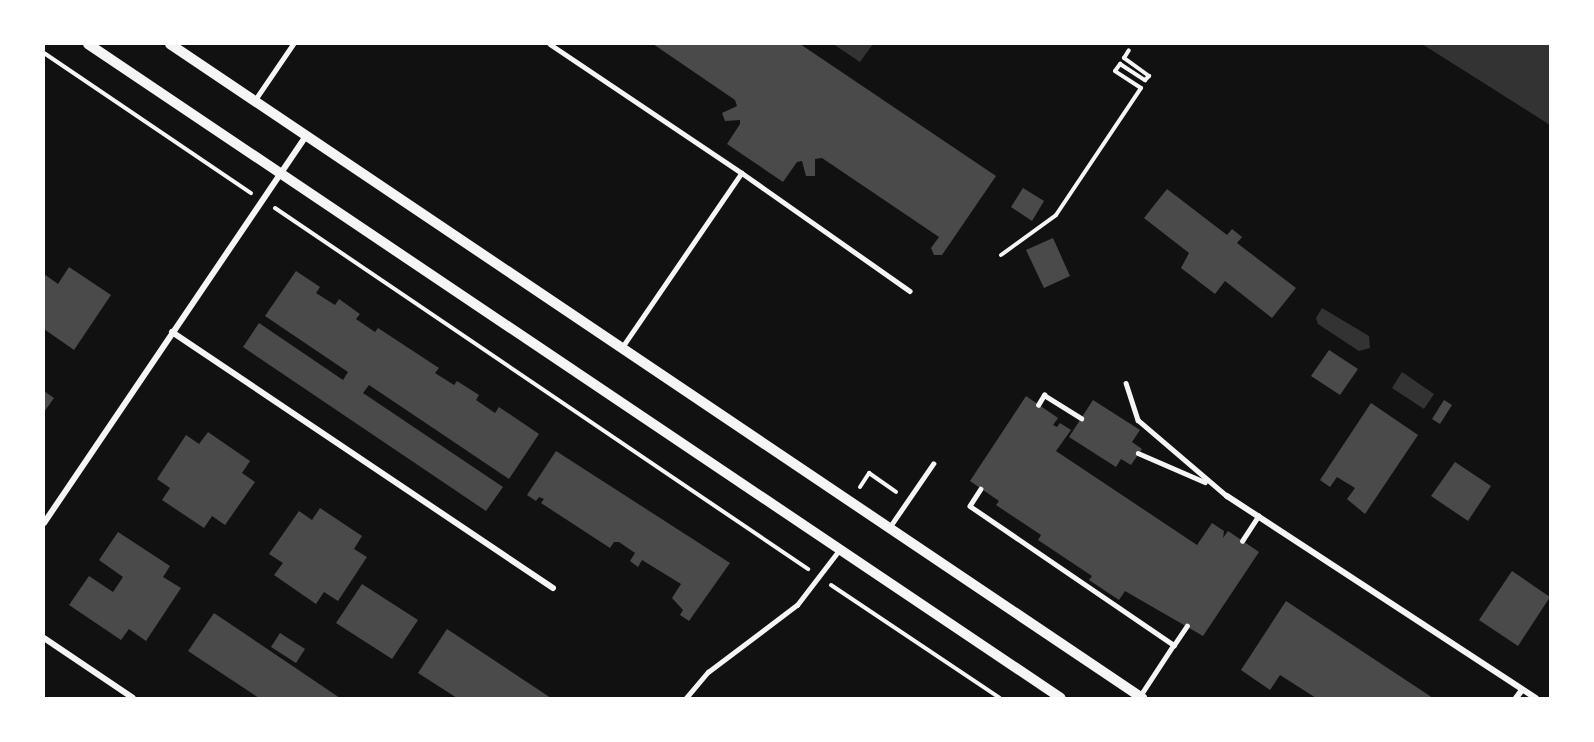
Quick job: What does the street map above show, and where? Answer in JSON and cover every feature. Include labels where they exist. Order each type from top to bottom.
[{"type":"street","points":[[88,44],[1061,699]]},
{"type":"street","points":[[170,44],[1141,698]]},
{"type":"street","points":[[44,523],[306,136]]},
{"type":"street","points":[[172,332],[553,588]]},
{"type":"street","points":[[1227,496],[1536,699]]},
{"type":"street","points":[[44,638],[133,699]]},
{"type":"street","points":[[1516,699],[1522,690]]},
{"type":"lane","points":[[255,100],[293,44]]},
{"type":"lane","points":[[550,44],[742,173],[910,291]]},
{"type":"lane","points":[[622,350],[742,173]]},
{"type":"lane","points":[[1126,383],[1138,420],[1210,484],[1227,496]]},
{"type":"lane","points":[[1038,405],[1044,394],[1081,418]]},
{"type":"lane","points":[[1138,453],[1210,484]]},
{"type":"lane","points":[[889,528],[933,464]]},
{"type":"lane","points":[[981,489],[970,506],[1174,645]]},
{"type":"lane","points":[[1242,541],[1258,516]]},
{"type":"lane","points":[[686,699],[708,672],[783,618],[840,549]]},
{"type":"lane","points":[[1141,698],[1187,626]]},
{"type":"path","points":[[1001,255],[1056,215],[1142,88],[1115,70],[1120,64],[1145,81],[1149,76],[1124,58],[1130,50]]},
{"type":"path","points":[[44,53],[1000,699]]},
{"type":"shaded area","points":[[833,44],[873,44],[860,62]]},
{"type":"shaded area","points":[[1422,44],[1550,44],[1550,125]]},
{"type":"shaded area","points":[[1322,308],[1369,336],[1370,348],[1359,351],[1318,324],[1316,318]]},
{"type":"shaded area","points":[[1402,372],[1434,394],[1424,409],[1392,388]]},
{"type":"building","points":[[653,44],[800,44],[996,176],[942,255],[934,255],[931,248],[939,237],[822,158],[815,159],[815,176],[806,176],[802,161],[797,162],[783,182],[727,144],[740,124],[740,120],[725,121],[722,113],[737,106],[735,100]]},
{"type":"building","points":[[1023,188],[1044,201],[1032,221],[1011,207]]},
{"type":"building","points":[[1167,189],[1227,235],[1232,229],[1242,237],[1237,243],[1296,288],[1272,318],[1225,281],[1215,294],[1181,268],[1189,253],[1144,218]]},
{"type":"building","points":[[1053,238],[1070,276],[1044,288],[1026,250]]},
{"type":"building","points":[[69,267],[111,295],[74,350],[44,329],[44,274],[58,284]]},
{"type":"building","points":[[296,271],[320,287],[316,293],[335,305],[339,299],[360,314],[356,319],[375,332],[378,328],[439,368],[435,373],[454,385],[457,381],[479,395],[476,400],[495,413],[499,407],[539,434],[509,479],[369,385],[363,393],[503,487],[486,511],[243,347],[259,323],[343,380],[348,372],[265,316]]},
{"type":"building","points":[[1329,350],[1358,369],[1340,395],[1311,376]]},
{"type":"building","points":[[44,391],[54,398],[44,412]]},
{"type":"building","points":[[1026,396],[1058,418],[1053,425],[1057,427],[1060,423],[1071,430],[1056,451],[1197,545],[1212,523],[1224,531],[1223,538],[1228,531],[1259,552],[1203,636],[1125,591],[1119,600],[1089,580],[1092,576],[1038,540],[1041,535],[996,505],[999,501],[970,481]]},
{"type":"building","points":[[1093,400],[1140,430],[1132,442],[1142,449],[1131,465],[1121,459],[1116,467],[1069,437]]},
{"type":"building","points":[[1444,400],[1452,405],[1440,424],[1432,419]]},
{"type":"building","points":[[1371,403],[1418,435],[1365,514],[1347,499],[1355,488],[1337,477],[1330,487],[1320,480]]},
{"type":"building","points":[[208,432],[250,461],[242,473],[255,482],[225,525],[212,516],[204,528],[162,500],[170,488],[157,479],[186,435],[199,444]]},
{"type":"building","points":[[556,451],[730,563],[689,621],[680,615],[683,610],[672,598],[681,584],[642,560],[638,567],[630,561],[635,553],[619,542],[614,542],[610,548],[541,503],[544,499],[539,497],[536,501],[527,495]]},
{"type":"building","points":[[1455,462],[1491,486],[1468,521],[1431,496]]},
{"type":"building","points":[[320,508],[362,536],[354,549],[367,557],[338,601],[324,592],[316,604],[274,575],[283,563],[269,554],[299,511],[312,520]]},
{"type":"building","points":[[118,532],[170,566],[163,577],[181,588],[146,641],[129,629],[121,640],[69,605],[89,576],[113,592],[123,577],[99,560]]},
{"type":"building","points":[[1512,571],[1550,597],[1518,646],[1479,620]]},
{"type":"building","points":[[362,584],[418,620],[392,659],[336,623]]},
{"type":"building","points":[[1286,601],[1433,698],[1316,698],[1280,675],[1270,690],[1241,670]]},
{"type":"building","points":[[214,613],[340,698],[259,698],[188,651]]},
{"type":"building","points":[[447,629],[551,698],[457,698],[418,673]]},
{"type":"building","points":[[280,633],[305,649],[296,663],[271,647]]}]
